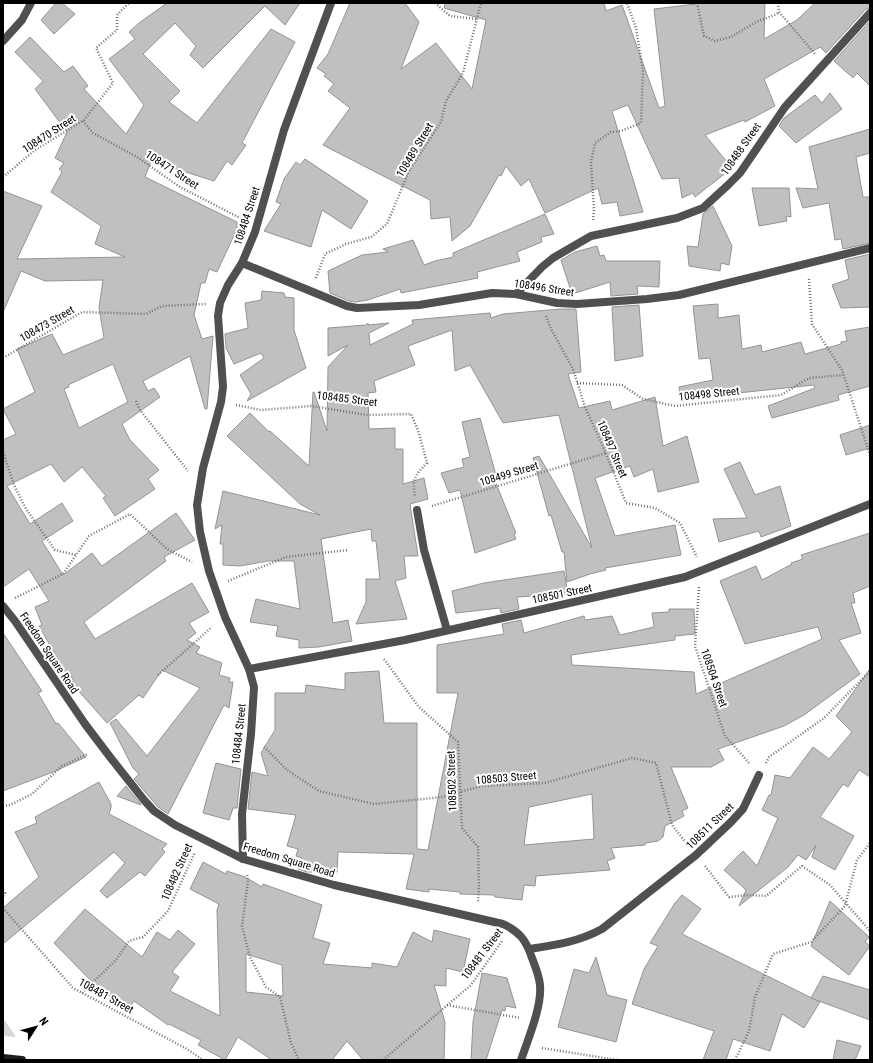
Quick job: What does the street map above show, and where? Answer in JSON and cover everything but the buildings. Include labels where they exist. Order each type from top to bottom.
[{"type":"street","points":[[3,41],[22,20],[31,3]]},
{"type":"street","name":"108484 Street","points":[[243,859],[242,814],[251,734],[254,687],[249,670],[225,617],[209,571],[198,518],[197,505],[199,485],[221,402],[223,387],[218,316],[220,303],[228,285],[242,263],[257,226],[284,130],[331,3]]},
{"type":"street","name":"108488 Street","points":[[516,294],[553,258],[591,236],[677,218],[703,208],[740,173],[785,107],[870,13]]},
{"type":"street","name":"108496 Street","points":[[242,263],[347,306],[370,309],[419,306],[492,293],[516,294],[557,303],[577,304],[648,299],[679,295],[808,262],[870,248]]},
{"type":"street","name":"108501 Street","points":[[249,670],[374,646],[662,583],[700,572],[870,504]]},
{"type":"street","points":[[417,510],[424,550],[447,630]]},
{"type":"street","name":"Freedom Square Road","points":[[6,603],[15,621],[80,718],[144,800],[154,811],[175,825],[243,859],[334,885],[503,924],[512,928],[522,936],[538,972],[540,985],[539,1000],[534,1021],[521,1060]]},
{"type":"street","name":"108511 Street","points":[[529,949],[571,942],[602,930],[696,855],[743,809],[760,775]]},
{"type":"street","points":[[3,1058],[22,1060]]},
{"type":"path","name":"108470 Street","points":[[3,177],[35,150],[83,121],[113,84],[96,48],[117,30],[118,15],[129,3]]},
{"type":"path","points":[[435,3],[450,16],[477,19]]},
{"type":"path","name":"108489 Street","points":[[310,292],[325,254],[346,244],[371,237],[387,224],[409,171],[441,122],[446,101],[463,73],[481,3]]},
{"type":"path","points":[[591,236],[594,210],[591,162],[595,143],[611,132],[621,131],[641,123],[643,71],[636,28],[626,3]]},
{"type":"path","points":[[697,3],[704,36],[715,41],[731,37],[756,22],[779,12]]},
{"type":"path","points":[[778,3],[779,12],[824,65]]},
{"type":"path","name":"108471 Street","points":[[83,121],[93,133],[137,157],[180,187],[257,226]]},
{"type":"path","points":[[808,262],[812,324],[842,370],[870,456]]},
{"type":"path","name":"108497 Street","points":[[539,299],[551,329],[573,369],[585,407],[606,453],[626,503],[655,508],[680,523],[700,563],[700,572]]},
{"type":"path","name":"108473 Street","points":[[3,358],[82,312],[146,314],[162,306],[220,303]]},
{"type":"path","name":"108498 Street","points":[[577,383],[622,385],[643,399],[675,406],[780,395],[809,378],[844,375]]},
{"type":"path","points":[[136,401],[140,410],[199,485]]},
{"type":"path","name":"108485 Street","points":[[221,402],[261,410],[312,406],[366,415],[411,414],[418,430],[427,463],[416,474],[414,486],[417,510]]},
{"type":"path","points":[[3,452],[14,485],[26,509],[55,550],[76,555]]},
{"type":"path","name":"108499 Street","points":[[417,510],[606,453]]},
{"type":"path","points":[[6,603],[63,574],[89,536],[130,514],[167,548],[227,581],[286,557],[348,550]]},
{"type":"path","name":"108504 Street","points":[[700,572],[695,646],[725,736],[760,775]]},
{"type":"path","points":[[158,675],[225,617]]},
{"type":"path","name":"108502 Street","points":[[374,646],[418,706],[458,742],[462,828],[478,847],[478,918]]},
{"type":"path","points":[[760,775],[769,757],[824,718],[870,671]]},
{"type":"path","name":"108503 Street","points":[[251,734],[287,770],[319,791],[374,804],[442,796],[482,786],[545,783],[632,758],[656,763],[672,825],[696,855]]},
{"type":"path","points":[[3,806],[10,805],[32,794],[62,766],[103,747]]},
{"type":"path","name":"108482 Street","points":[[82,993],[116,960],[129,941],[143,937],[168,911],[201,838]]},
{"type":"path","points":[[735,1060],[750,1031],[755,997],[773,954],[811,942],[845,906],[857,860],[870,843]]},
{"type":"path","points":[[696,855],[729,897],[748,894],[766,896],[802,866],[830,885],[870,931]]},
{"type":"path","points":[[243,859],[248,881],[242,926],[250,957],[266,987],[280,997],[291,1043],[299,1060]]},
{"type":"path","points":[[3,890],[5,892],[3,896]]},
{"type":"path","name":"108481 Street","points":[[3,908],[73,988],[187,1049],[203,1060]]},
{"type":"path","name":"108481 Street","points":[[383,1060],[471,985],[512,928]]},
{"type":"path","points":[[447,1005],[534,1021]]},
{"type":"path","points":[[525,1046],[617,1060]]},
{"type":"shaded area","points":[[3,1018],[16,1037],[3,1036]]}]
